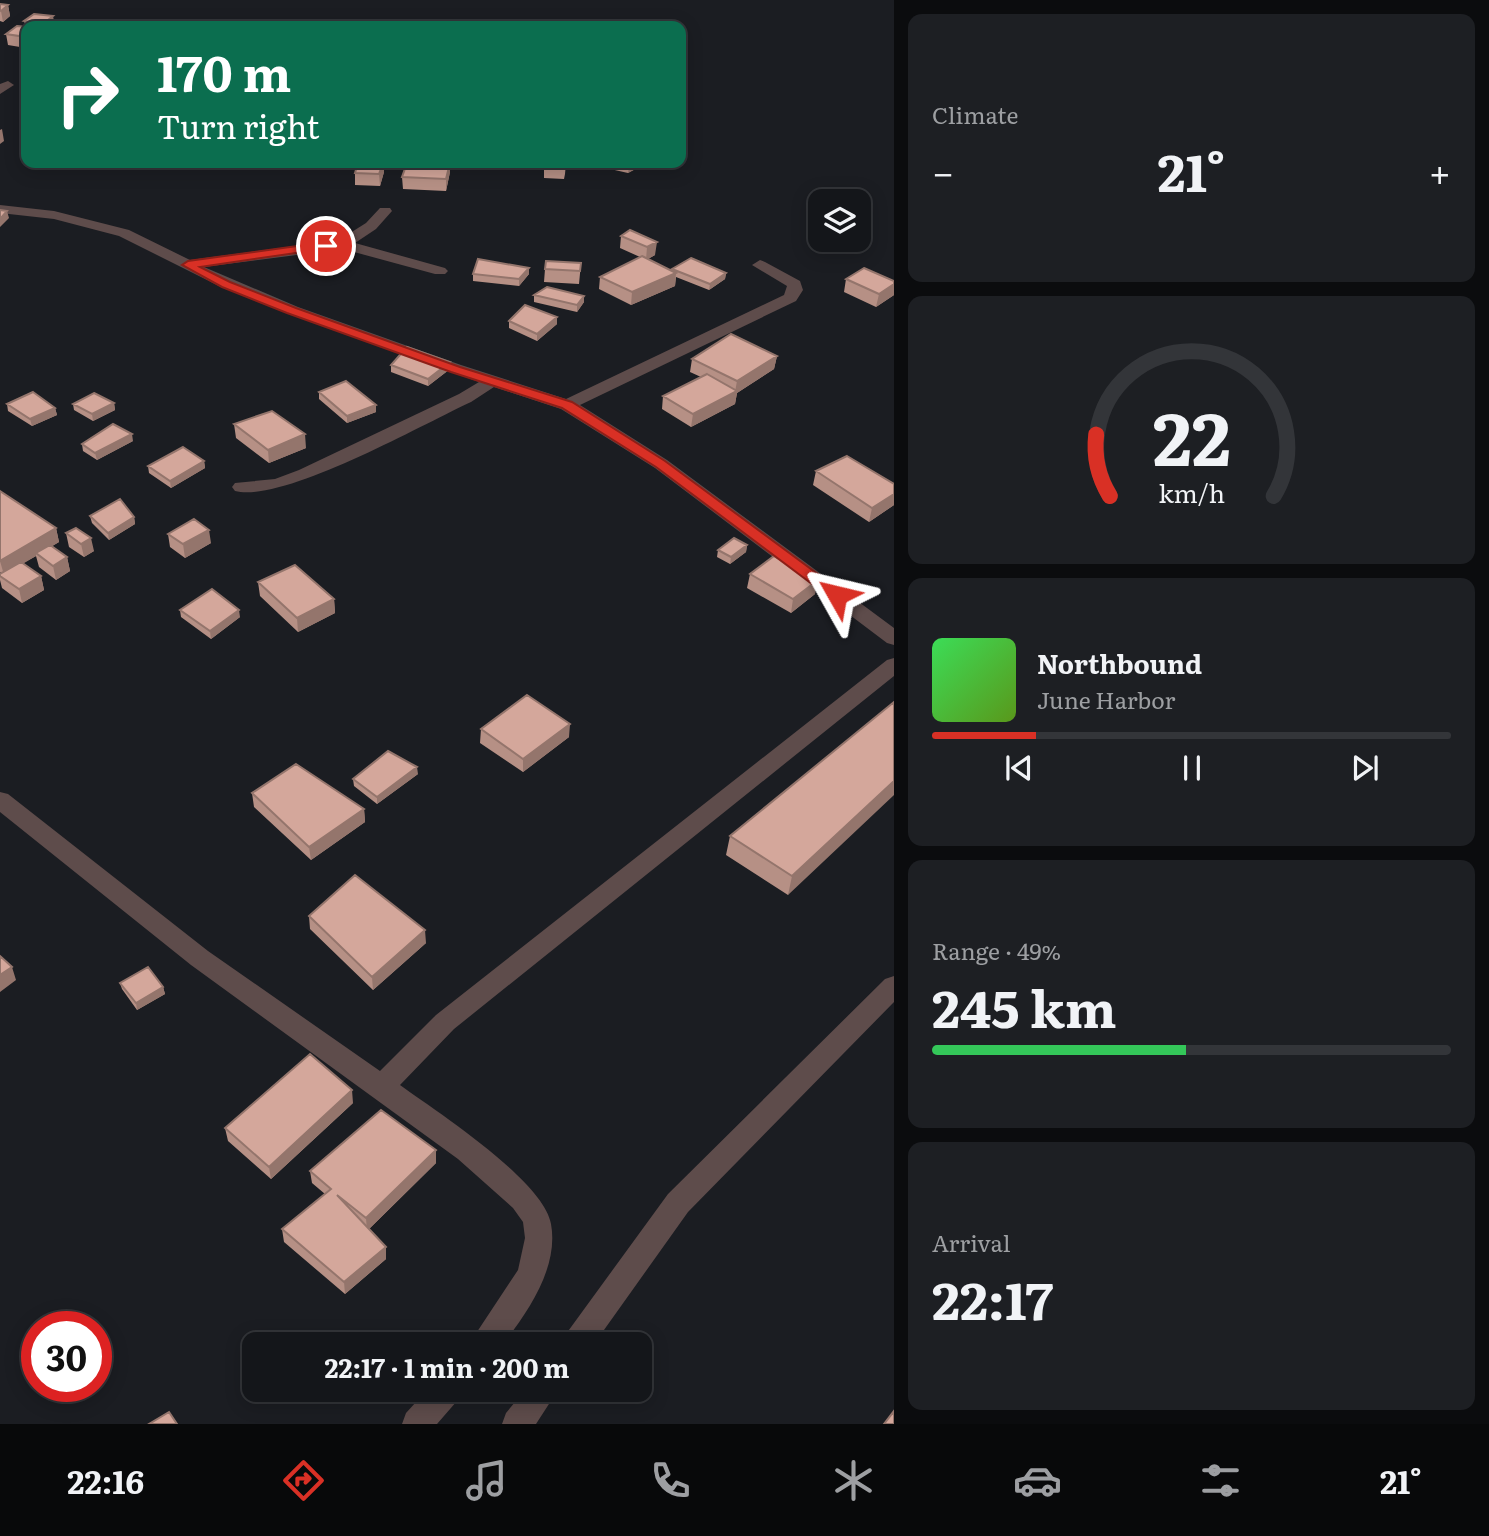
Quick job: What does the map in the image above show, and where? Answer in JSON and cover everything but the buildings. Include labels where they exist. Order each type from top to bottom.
[{"type":"street","points":[[0,209],[54,215],[124,233],[226,285],[455,369],[567,405],[661,464],[894,638]]},
{"type":"street","points":[[343,244],[371,226],[385,211]]},
{"type":"street","points":[[188,265],[343,244],[440,271]]},
{"type":"street","points":[[567,405],[790,298],[795,284],[760,265]]},
{"type":"street","points":[[241,487],[277,484],[305,474],[464,398],[494,380]]},
{"type":"street","points":[[383,1085],[445,1022],[894,665]]},
{"type":"street","points":[[0,800],[229,981],[383,1085],[509,1184],[537,1219],[536,1257],[509,1315],[494,1332]]},
{"type":"street","points":[[585,1332],[678,1203],[894,986]]},
{"type":"street","points":[[417,1424],[436,1402]]},
{"type":"street","points":[[517,1424],[534,1402]]},
{"type":"route","points":[[326,246],[188,265],[226,285],[292,310],[455,369],[567,405],[661,464],[837,595]]}]
